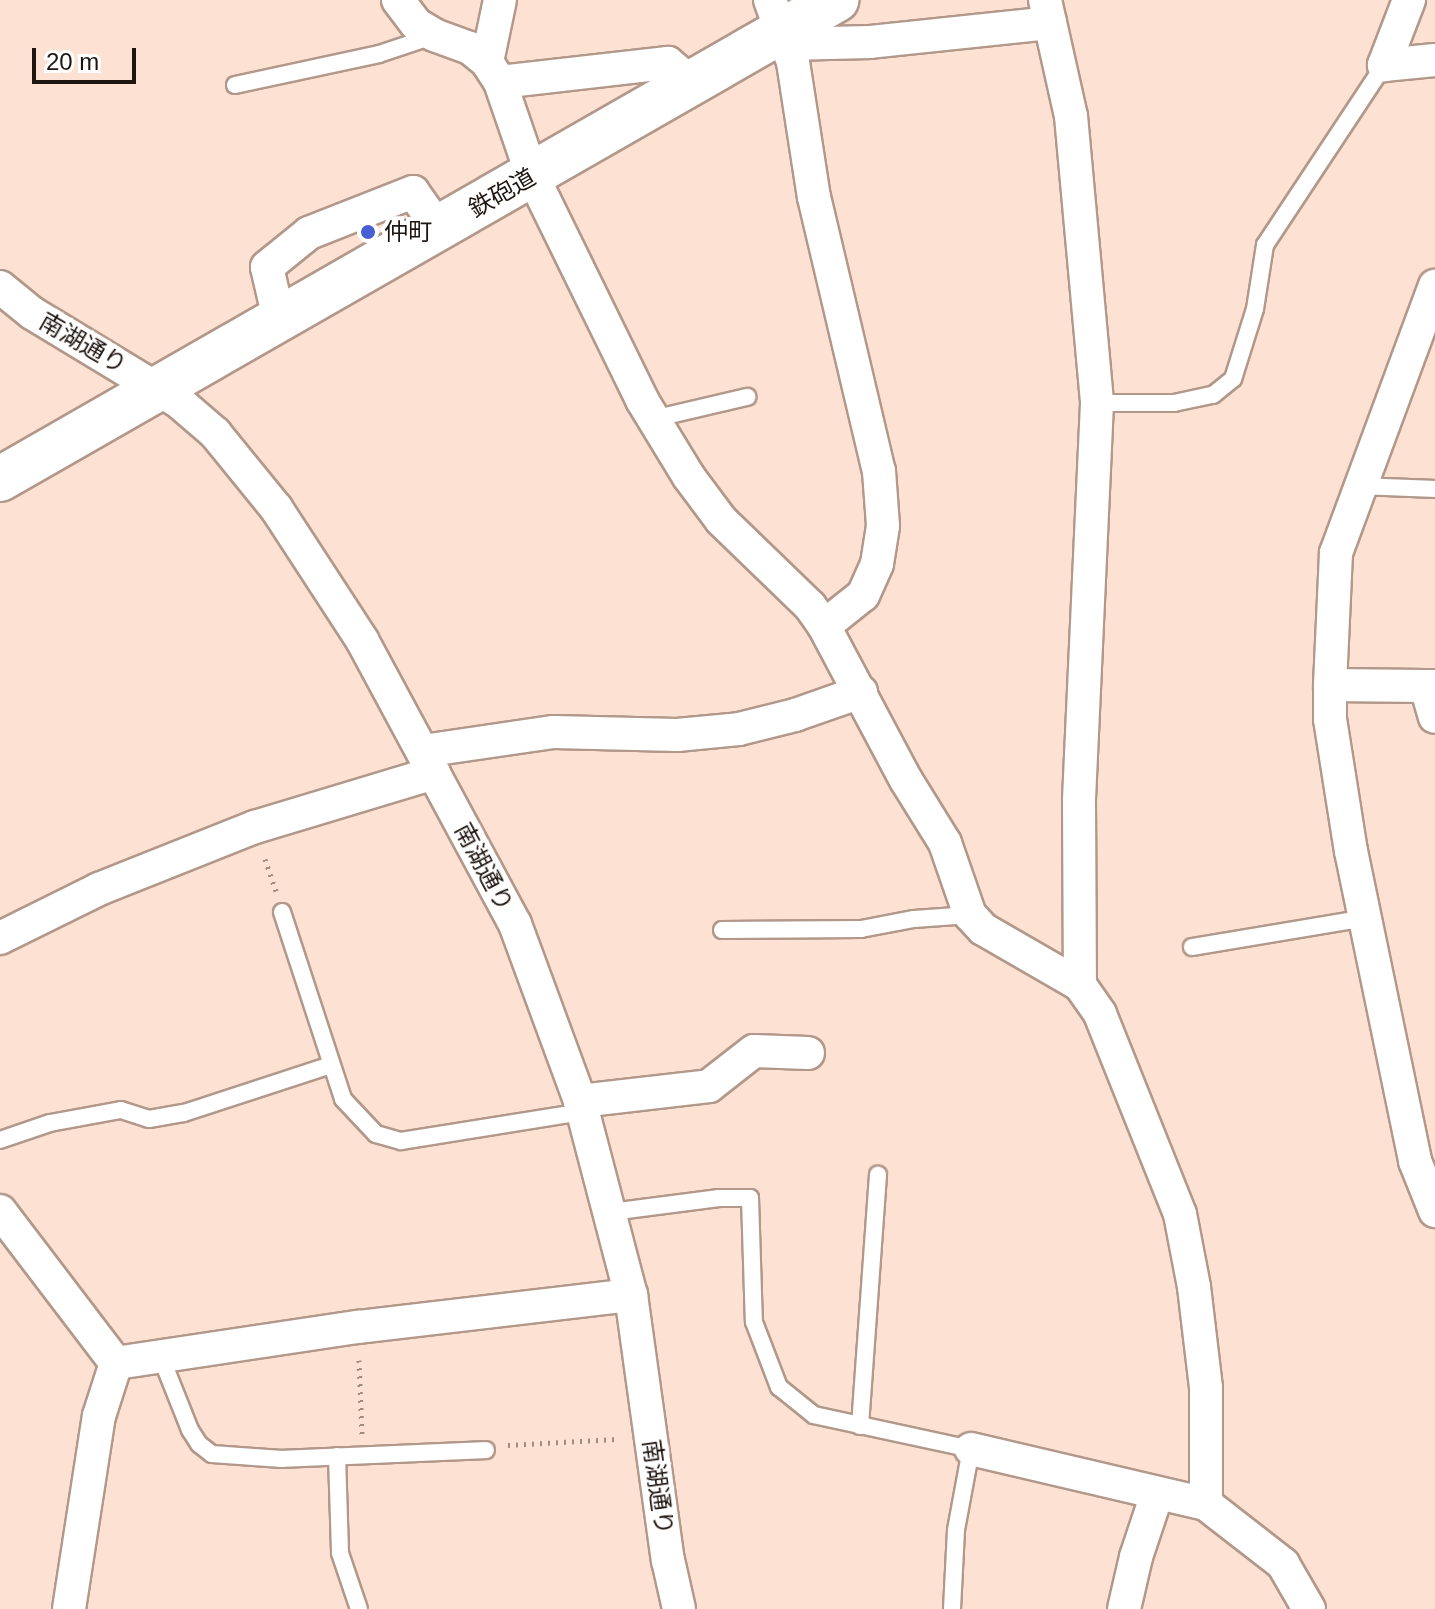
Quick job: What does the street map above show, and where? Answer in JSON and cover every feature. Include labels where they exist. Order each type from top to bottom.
[{"type":"street","points":[[398,0],[416,24],[434,35],[470,48],[494,72],[532,175],[599,318],[653,419],[721,520],[810,606],[824,626],[906,780],[945,843],[970,915],[983,929],[1080,985],[1100,1014],[1180,1214],[1194,1287],[1206,1388],[1206,1504]]},
{"type":"street","points":[[494,72],[500,0]]},
{"type":"street","name":"鉄砲道","points":[[0,479],[692,83],[780,25],[836,0]]},
{"type":"street","points":[[1409,0],[1384,65],[1435,60]]},
{"type":"street","points":[[824,626],[863,595],[877,564],[883,526],[879,471],[817,211],[780,25],[870,42],[1047,11],[1071,116],[1097,403],[1079,801],[1080,985]]},
{"type":"street","points":[[494,72],[668,63],[692,83]]},
{"type":"street","points":[[279,319],[267,267],[309,233],[413,192],[439,229]]},
{"type":"street","points":[[1435,286],[1336,553],[1330,685],[1330,719],[1365,918],[1415,1161],[1435,1211]]},
{"type":"street","name":"南湖通り","points":[[0,287],[32,313],[158,388],[215,433],[276,508],[362,640],[515,924],[582,1106],[631,1295],[668,1560],[679,1609]]},
{"type":"street","points":[[1330,685],[1430,686],[1435,717]]},
{"type":"street","points":[[0,938],[99,889],[428,762],[554,732],[677,735],[739,729],[795,715],[861,692]]},
{"type":"street","points":[[582,1106],[709,1086],[754,1051],[808,1053]]},
{"type":"street","points":[[0,1211],[116,1363]]},
{"type":"street","points":[[116,1363],[358,1327],[631,1295]]},
{"type":"street","points":[[69,1609],[99,1416],[116,1363]]},
{"type":"street","points":[[971,1449],[1206,1504],[1283,1564],[1309,1609]]},
{"type":"street","points":[[1124,1609],[1136,1557],[1157,1494]]},
{"type":"lane","points":[[235,85],[379,54],[434,35]]},
{"type":"lane","points":[[1097,403],[1174,403],[1213,395],[1233,379],[1255,309],[1265,245],[1384,65]]},
{"type":"lane","points":[[653,419],[747,397]]},
{"type":"lane","points":[[1360,486],[1435,489]]},
{"type":"lane","points":[[282,912],[343,1099],[376,1134],[401,1141],[582,1106]]},
{"type":"lane","points":[[722,930],[861,929],[914,919],[970,915]]},
{"type":"lane","points":[[1192,947],[1365,918]]},
{"type":"lane","points":[[0,1140],[50,1123],[121,1110],[149,1119],[184,1113],[331,1065]]},
{"type":"lane","points":[[860,1426],[878,1175]]},
{"type":"lane","points":[[611,1212],[719,1198],[750,1198],[754,1322],[779,1387],[814,1415],[971,1449],[956,1530],[952,1609]]},
{"type":"lane","points":[[161,1357],[190,1430],[199,1444],[212,1454],[282,1459],[486,1450]]},
{"type":"lane","points":[[337,1456],[340,1553],[359,1609]]},
{"type":"path","points":[[255,827],[282,912]]},
{"type":"path","points":[[358,1327],[362,1455]]},
{"type":"path","points":[[486,1450],[491,1446],[650,1437]]},
{"type":"place","name":"仲町","points":[[368,232]]}]
